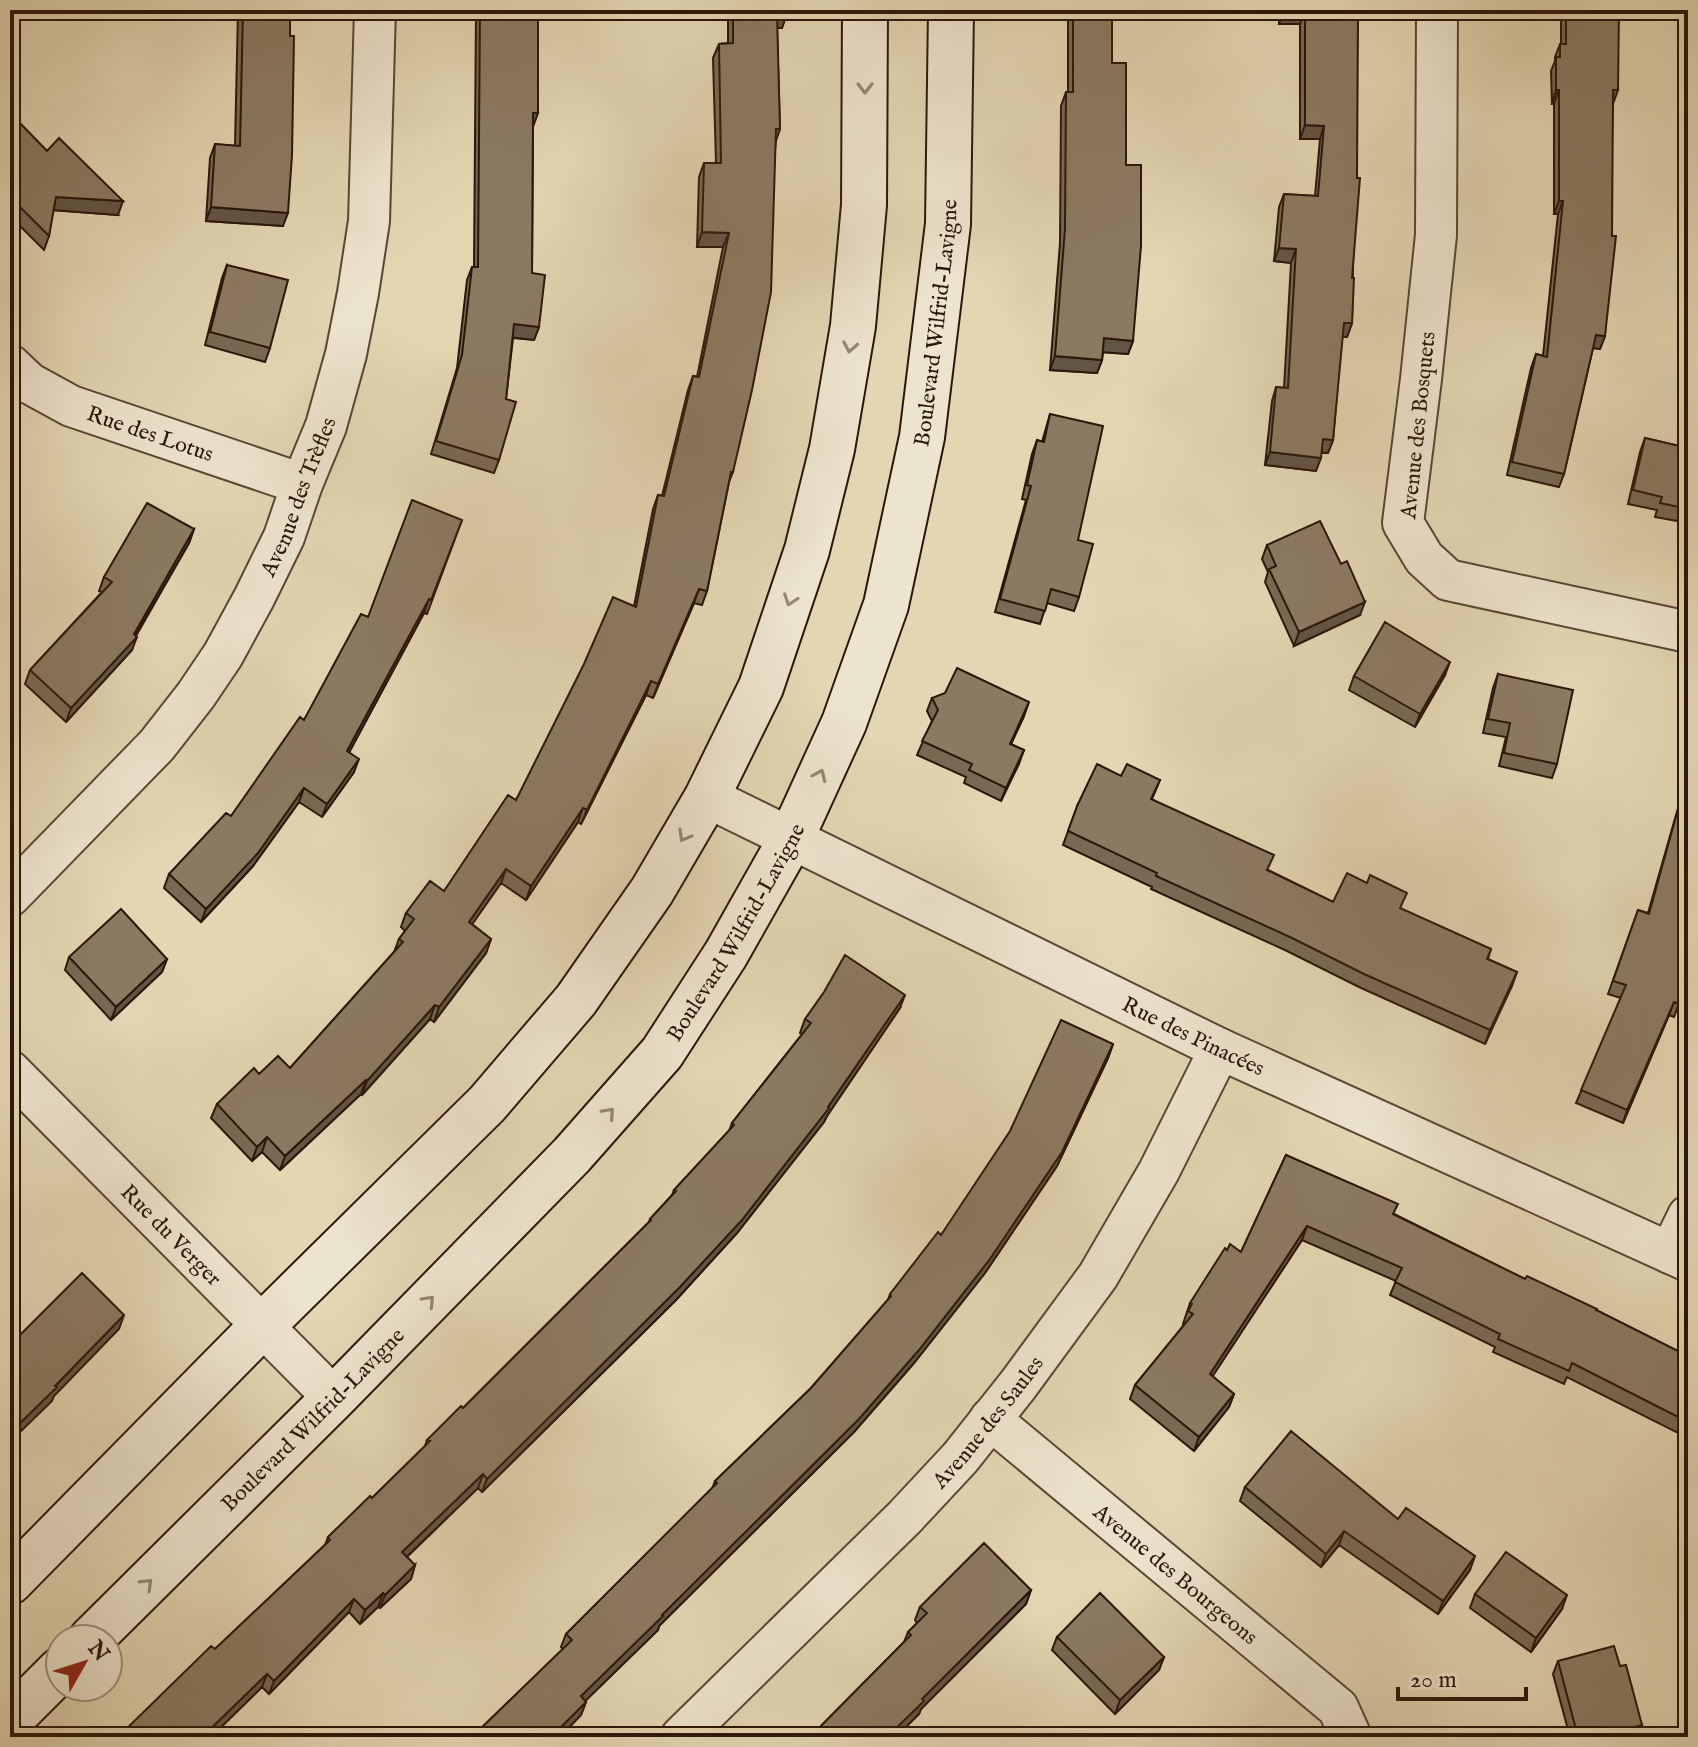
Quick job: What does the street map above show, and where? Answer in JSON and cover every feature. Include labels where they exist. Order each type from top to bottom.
[{"type":"street","name":"Avenue des Trèfles","points":[[10,896],[157,745],[196,695],[223,655],[284,537],[326,426],[346,354],[361,278],[369,221],[375,10]]},
{"type":"street","points":[[10,1582],[262,1326],[487,1104],[576,1000],[652,891],[707,797],[761,687],[807,550],[832,449],[853,326],[864,205],[865,10]]},
{"type":"street","name":"Boulevard Wilfrid-Lavigne","points":[[107,1623],[572,1155],[662,1053],[726,954],[791,839],[844,723],[886,605],[922,437],[948,224],[951,10]]},
{"type":"street","name":"Avenue des Bosquets","points":[[1437,10],[1436,235],[1403,523],[1424,558],[1448,580],[1688,632]]},
{"type":"street","name":"Rue des Lotus","points":[[10,365],[29,383],[71,406],[302,484]]},
{"type":"street","name":"Rue des Pinacées","points":[[707,797],[1220,1049],[1679,1257]]},
{"type":"street","name":"Avenue des Saules","points":[[681,1737],[905,1517],[960,1458],[1018,1385],[1098,1276],[1159,1171],[1220,1049]]},
{"type":"street","name":"Rue du Verger","points":[[10,1071],[334,1398]]},
{"type":"street","points":[[1679,1257],[1688,1216]]},
{"type":"street","name":"Avenue des Bourgeons","points":[[990,1419],[1338,1708],[1351,1737]]},
{"type":"street","points":[[10,1720],[44,1686]]},
{"type":"building","points":[[243,10],[290,10],[290,36],[294,36],[288,213],[211,207],[215,144],[240,146]]},
{"type":"building","points":[[480,10],[538,10],[538,113],[533,113],[532,273],[545,275],[539,327],[514,324],[506,399],[516,402],[499,460],[436,441],[462,355],[472,267],[478,267]]},
{"type":"building","points":[[733,10],[787,10],[787,14],[777,14],[780,129],[776,129],[771,292],[707,591],[699,589],[658,684],[651,681],[587,810],[583,808],[531,886],[506,869],[469,922],[491,939],[439,1007],[435,1005],[367,1081],[285,1156],[267,1137],[257,1147],[217,1104],[254,1068],[259,1074],[278,1056],[290,1068],[403,942],[399,939],[414,919],[406,913],[430,881],[444,891],[508,795],[516,800],[584,664],[613,597],[636,607],[658,495],[664,496],[693,376],[699,377],[729,233],[702,232],[704,163],[721,163],[719,44],[733,43]]},
{"type":"building","points":[[1073,10],[1112,10],[1112,63],[1126,63],[1126,165],[1141,165],[1141,246],[1133,341],[1104,338],[1102,360],[1055,356],[1065,229],[1066,92],[1073,92]]},
{"type":"building","points":[[1305,10],[1358,10],[1357,178],[1360,178],[1352,278],[1352,323],[1344,323],[1333,440],[1323,439],[1321,458],[1270,452],[1276,387],[1288,388],[1296,249],[1279,248],[1284,194],[1318,196],[1324,126],[1305,125]]},
{"type":"building","points":[[1566,10],[1619,10],[1618,90],[1613,90],[1612,236],[1616,236],[1605,336],[1596,335],[1564,474],[1512,462],[1536,354],[1547,357],[1563,201],[1559,201],[1556,57],[1560,57],[1560,44],[1566,44]]},
{"type":"building","points":[[10,113],[47,151],[59,138],[123,201],[56,197],[49,236],[10,197]]},
{"type":"building","points":[[227,265],[288,280],[270,348],[210,332]]},
{"type":"building","points":[[1050,414],[1103,426],[1078,540],[1093,544],[1079,597],[1051,589],[1045,611],[1000,599],[1031,486],[1027,485],[1037,440],[1044,442]]},
{"type":"building","points":[[1645,438],[1688,448],[1688,509],[1660,503],[1662,497],[1633,490]]},
{"type":"building","points":[[10,452],[17,456],[10,467]]},
{"type":"building","points":[[412,500],[462,520],[431,600],[347,751],[359,759],[327,804],[304,788],[258,853],[206,909],[169,874],[226,813],[231,816],[300,717],[304,720],[361,614],[368,617]]},
{"type":"building","points":[[147,503],[194,529],[134,634],[137,637],[71,708],[30,670],[112,582],[104,577]]},
{"type":"building","points":[[1320,521],[1341,564],[1347,561],[1365,602],[1299,632],[1269,569],[1276,566],[1267,545]]},
{"type":"building","points":[[1385,622],[1450,662],[1420,714],[1354,676]]},
{"type":"building","points":[[957,668],[1029,702],[1010,744],[1024,750],[1006,788],[969,770],[972,764],[922,741],[938,710],[932,698],[945,693]]},
{"type":"building","points":[[1498,674],[1573,690],[1557,764],[1504,753],[1510,723],[1488,719]]},
{"type":"building","points":[[1097,764],[1121,776],[1127,764],[1160,780],[1151,799],[1274,855],[1267,870],[1333,902],[1347,873],[1367,883],[1370,875],[1407,893],[1400,908],[1491,949],[1487,959],[1517,972],[1490,1030],[1156,876],[1157,873],[1068,831]]},
{"type":"building","points":[[1688,800],[1688,978],[1679,1004],[1674,1002],[1627,1110],[1581,1090],[1626,985],[1613,981],[1638,910],[1649,914],[1680,802],[1687,804]]},
{"type":"building","points":[[121,909],[167,959],[116,1007],[69,957]]},
{"type":"building","points":[[845,955],[905,995],[829,1108],[742,1220],[680,1287],[487,1479],[483,1474],[402,1552],[415,1565],[385,1595],[383,1593],[365,1610],[354,1599],[274,1681],[267,1674],[202,1737],[118,1737],[211,1646],[215,1649],[330,1540],[328,1537],[370,1496],[372,1498],[651,1220],[674,1190],[734,1125],[732,1123],[811,1023],[805,1019]]},
{"type":"building","points":[[1061,1020],[1113,1044],[1062,1152],[990,1259],[919,1350],[859,1419],[581,1696],[586,1702],[551,1737],[472,1737],[572,1640],[566,1634],[811,1388],[891,1296],[938,1232],[941,1235],[1010,1131]]},
{"type":"building","points":[[1286,1155],[1398,1204],[1393,1214],[1525,1279],[1527,1276],[1597,1309],[1688,1356],[1688,1422],[1572,1363],[1569,1371],[1498,1339],[1500,1334],[1395,1282],[1402,1268],[1307,1226],[1210,1374],[1234,1394],[1199,1437],[1135,1385],[1193,1314],[1188,1311],[1190,1303],[1225,1248],[1227,1250],[1230,1244],[1241,1252]]},
{"type":"building","points":[[82,1273],[124,1315],[10,1433],[10,1341],[12,1343]]},
{"type":"building","points":[[1291,1431],[1398,1519],[1406,1508],[1475,1556],[1443,1601],[1344,1531],[1326,1554],[1245,1487]]},
{"type":"building","points":[[984,1543],[1031,1590],[887,1737],[810,1737],[911,1635],[908,1632],[927,1613],[920,1607]]},
{"type":"building","points":[[1506,1552],[1567,1595],[1536,1638],[1475,1594]]},
{"type":"building","points":[[1100,1593],[1164,1657],[1120,1700],[1057,1637]]},
{"type":"building","points":[[1614,1646],[1620,1666],[1626,1665],[1642,1725],[1598,1737],[1578,1737],[1558,1661]]},
{"type":"building","points":[[1166,1728],[1175,1737],[1156,1737]]}]
